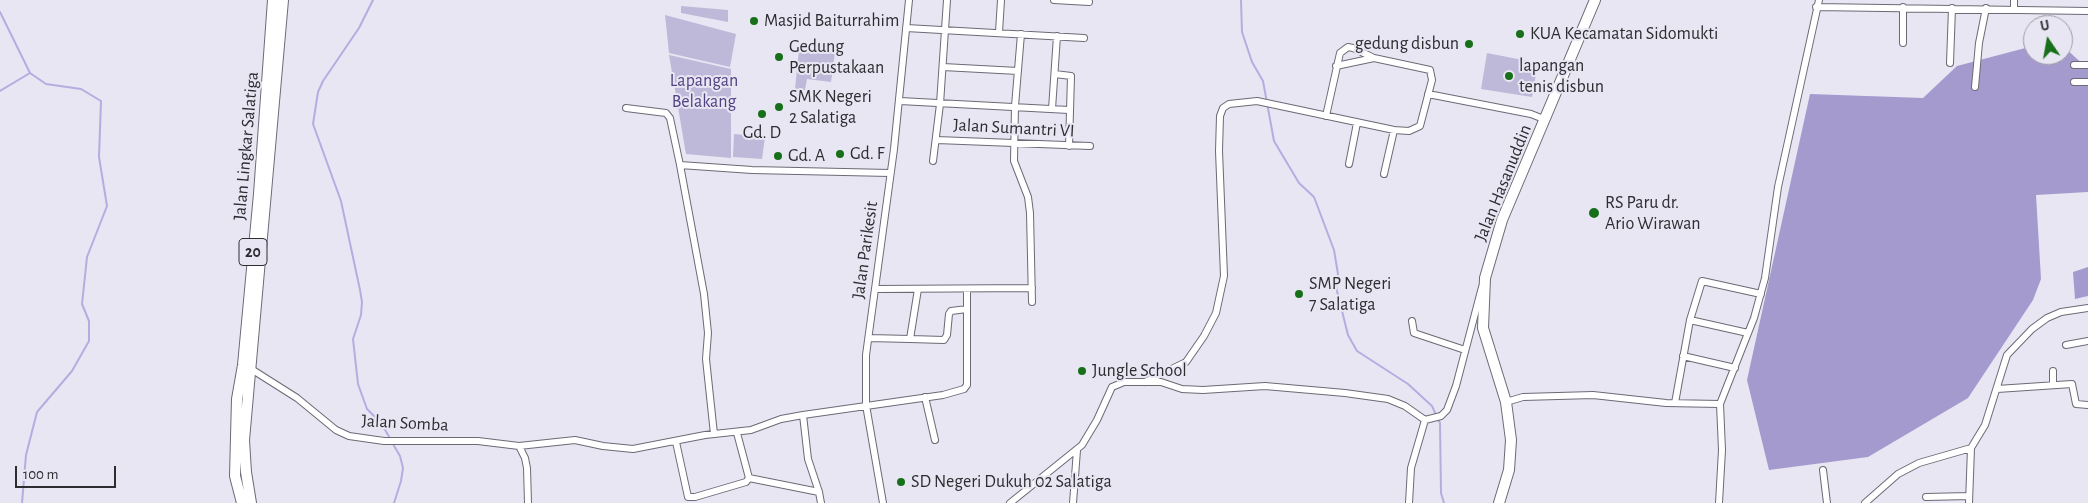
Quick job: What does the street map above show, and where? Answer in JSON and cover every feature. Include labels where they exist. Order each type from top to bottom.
[{"type":"main road","name":"Jalan Lingkar Salatiga","points":[[251,503],[246,472],[244,440],[247,367],[273,0]]},
{"type":"main road","name":"Jalan Lingkar Salatiga","points":[[242,503],[235,476],[234,440],[237,399],[247,367],[283,0]]},
{"type":"main road","name":"Jalan Hasanuddin","points":[[1499,503],[1509,470],[1511,455],[1506,402],[1483,328],[1485,278],[1502,220],[1546,120],[1595,0]]},
{"type":"street","name":"Jalan Parikesit","points":[[883,503],[866,405],[869,338],[900,101],[909,0]]},
{"type":"street","points":[[933,161],[937,140],[947,0]]},
{"type":"street","points":[[999,32],[1001,0]]},
{"type":"street","points":[[1054,0],[1089,2]]},
{"type":"street","points":[[1719,503],[1722,450],[1720,404],[1748,333],[1765,278],[1778,187],[1819,0]]},
{"type":"street","points":[[2014,0],[2014,9]]},
{"type":"street","points":[[1816,7],[2088,11]]},
{"type":"street","points":[[1903,7],[1903,43]]},
{"type":"street","points":[[1950,63],[1952,8]]},
{"type":"street","points":[[1975,87],[1979,43],[1986,8]]},
{"type":"street","points":[[906,28],[1084,38]]},
{"type":"street","points":[[1021,34],[1015,106],[1014,161],[1028,197],[1032,302]]},
{"type":"street","points":[[1052,109],[1057,36]]},
{"type":"street","points":[[1145,382],[1186,362],[1204,336],[1216,313],[1224,276],[1220,116],[1223,108],[1230,104],[1257,101],[1357,123],[1409,131],[1420,126],[1432,74],[1430,70],[1374,58],[1348,47],[1340,53],[1326,116]]},
{"type":"street","points":[[1336,66],[1374,58]]},
{"type":"street","points":[[2074,64],[2088,65]]},
{"type":"street","points":[[943,67],[1018,71]]},
{"type":"street","points":[[1055,74],[1071,76],[1069,146]]},
{"type":"street","points":[[2074,82],[2088,82]]},
{"type":"street","points":[[1428,94],[1546,120]]},
{"type":"street","points":[[900,101],[1069,110]]},
{"type":"street","points":[[626,108],[666,113],[670,118],[704,294],[708,333],[706,359],[714,434]]},
{"type":"street","points":[[1349,164],[1357,123]]},
{"type":"street","points":[[1384,174],[1394,130]]},
{"type":"street","name":"Jalan Sumantri VI","points":[[937,140],[1090,146]]},
{"type":"street","points":[[680,164],[752,170],[890,173]]},
{"type":"street","points":[[1010,503],[1087,440],[1112,387],[1124,382],[1163,383],[1182,389],[1214,390],[1265,386],[1380,397],[1405,406],[1425,420],[1437,417],[1447,410],[1456,386],[1475,308],[1485,278]]},
{"type":"street","points":[[1675,403],[1690,320],[1702,281],[1761,294]]},
{"type":"street","points":[[875,289],[967,290],[1032,288]]},
{"type":"street","points":[[910,339],[918,289]]},
{"type":"street","points":[[869,338],[944,340],[948,335],[949,314],[952,311],[967,309],[967,290]]},
{"type":"street","points":[[1926,497],[1969,500],[1971,448],[1985,425],[2007,355],[2032,329],[2047,318],[2061,312],[2088,308]]},
{"type":"street","name":"Jalan Somba","points":[[247,367],[297,398],[336,430],[349,436],[384,441],[478,441],[519,446],[575,440],[603,446],[633,449],[714,434],[737,433],[802,415],[925,397],[964,389],[967,385],[967,309]]},
{"type":"street","points":[[1690,320],[1748,333]]},
{"type":"street","points":[[1412,321],[1414,333],[1465,350]]},
{"type":"street","points":[[2066,345],[2088,341]]},
{"type":"street","points":[[1683,356],[1735,368]]},
{"type":"street","points":[[2053,371],[2053,385]]},
{"type":"street","points":[[1997,388],[2053,385],[2072,380],[2076,404],[2088,405]]},
{"type":"street","points":[[1506,402],[1523,397],[1576,395],[1675,403],[1720,404]]},
{"type":"street","points":[[925,397],[935,440]]},
{"type":"street","points":[[802,415],[808,459],[821,503]]},
{"type":"street","points":[[1409,503],[1411,468],[1425,420]]},
{"type":"street","points":[[737,433],[749,478]]},
{"type":"street","points":[[676,442],[689,500],[742,485],[749,478]]},
{"type":"street","points":[[519,446],[526,458],[528,468],[528,503]]},
{"type":"street","points":[[1865,503],[1898,474],[1919,463],[1971,448]]},
{"type":"street","points":[[1073,503],[1077,450]]},
{"type":"street","points":[[1824,470],[1828,503]]},
{"type":"street","points":[[749,478],[819,492]]},
{"type":"green space","points":[[681,6],[728,10],[728,22],[681,13]]},
{"type":"green space","points":[[665,15],[736,34],[730,67],[669,53]]},
{"type":"green space","points":[[799,49],[835,52],[831,82],[807,79],[805,90],[795,89]]},
{"type":"green space","name":"lapangan tenis disbun","points":[[1487,53],[1538,63],[1532,97],[1481,89]]},
{"type":"green space","name":"Lapangan Belakang","points":[[669,55],[731,69],[731,158],[686,154]]},
{"type":"green space","points":[[734,134],[765,137],[762,159],[733,157]]},
{"type":"shaded area","points":[[2023,49],[2023,65],[2073,65],[2073,55],[2088,69],[2088,192],[2036,195],[2041,279],[2033,300],[1968,398],[1868,457],[1769,470],[1747,380],[1810,94],[1923,98],[1957,66]]},
{"type":"shaded area","points":[[2088,267],[2088,296],[2075,299],[2073,272]]},
{"type":"waterway","points":[[373,0],[359,28],[323,81],[318,92],[313,124],[341,201],[360,290],[362,302],[361,315],[353,339],[358,384],[367,409],[381,423],[391,440]]},
{"type":"waterway","points":[[1241,0],[1242,32],[1252,62],[1263,81],[1274,141],[1299,183],[1314,197],[1334,250],[1338,274],[1336,287],[1348,335],[1357,351],[1408,384],[1432,406],[1436,415]]},
{"type":"waterway","points":[[0,12],[30,73],[46,84],[81,89],[101,101],[99,157],[107,206],[87,257],[82,304],[89,321],[89,341],[72,371],[37,412],[26,455],[22,503]]},
{"type":"waterway","points":[[0,91],[30,73]]},
{"type":"waterway","points":[[1438,419],[1440,423],[1441,493],[1444,503]]},
{"type":"waterway","points":[[393,444],[400,456],[403,468],[394,503]]},
{"type":"place","name":"Masjid Baiturrahim","points":[[754,21]]},
{"type":"place","name":"KUA Kecamatan Sidomukti","points":[[1520,34]]},
{"type":"place","name":"gedung disbun","points":[[1469,44]]},
{"type":"place","name":"Gedung Perpustakaan","points":[[779,57]]},
{"type":"place","name":"lapangan tenis disbun","points":[[1509,76]]},
{"type":"place","name":"SMK Negeri 2 Salatiga","points":[[779,107]]},
{"type":"place","name":"Gd. D","points":[[762,114]]},
{"type":"place","name":"Gd. F","points":[[840,154]]},
{"type":"place","name":"Gd. A","points":[[778,156]]},
{"type":"place","name":"RS Paru dr. Ario Wirawan","points":[[1594,213]]},
{"type":"place","name":"SMP Negeri 7 Salatiga","points":[[1299,294]]},
{"type":"place","name":"Jungle School","points":[[1082,371]]},
{"type":"place","name":"SD Negeri Dukuh 02 Salatiga","points":[[901,482]]}]
